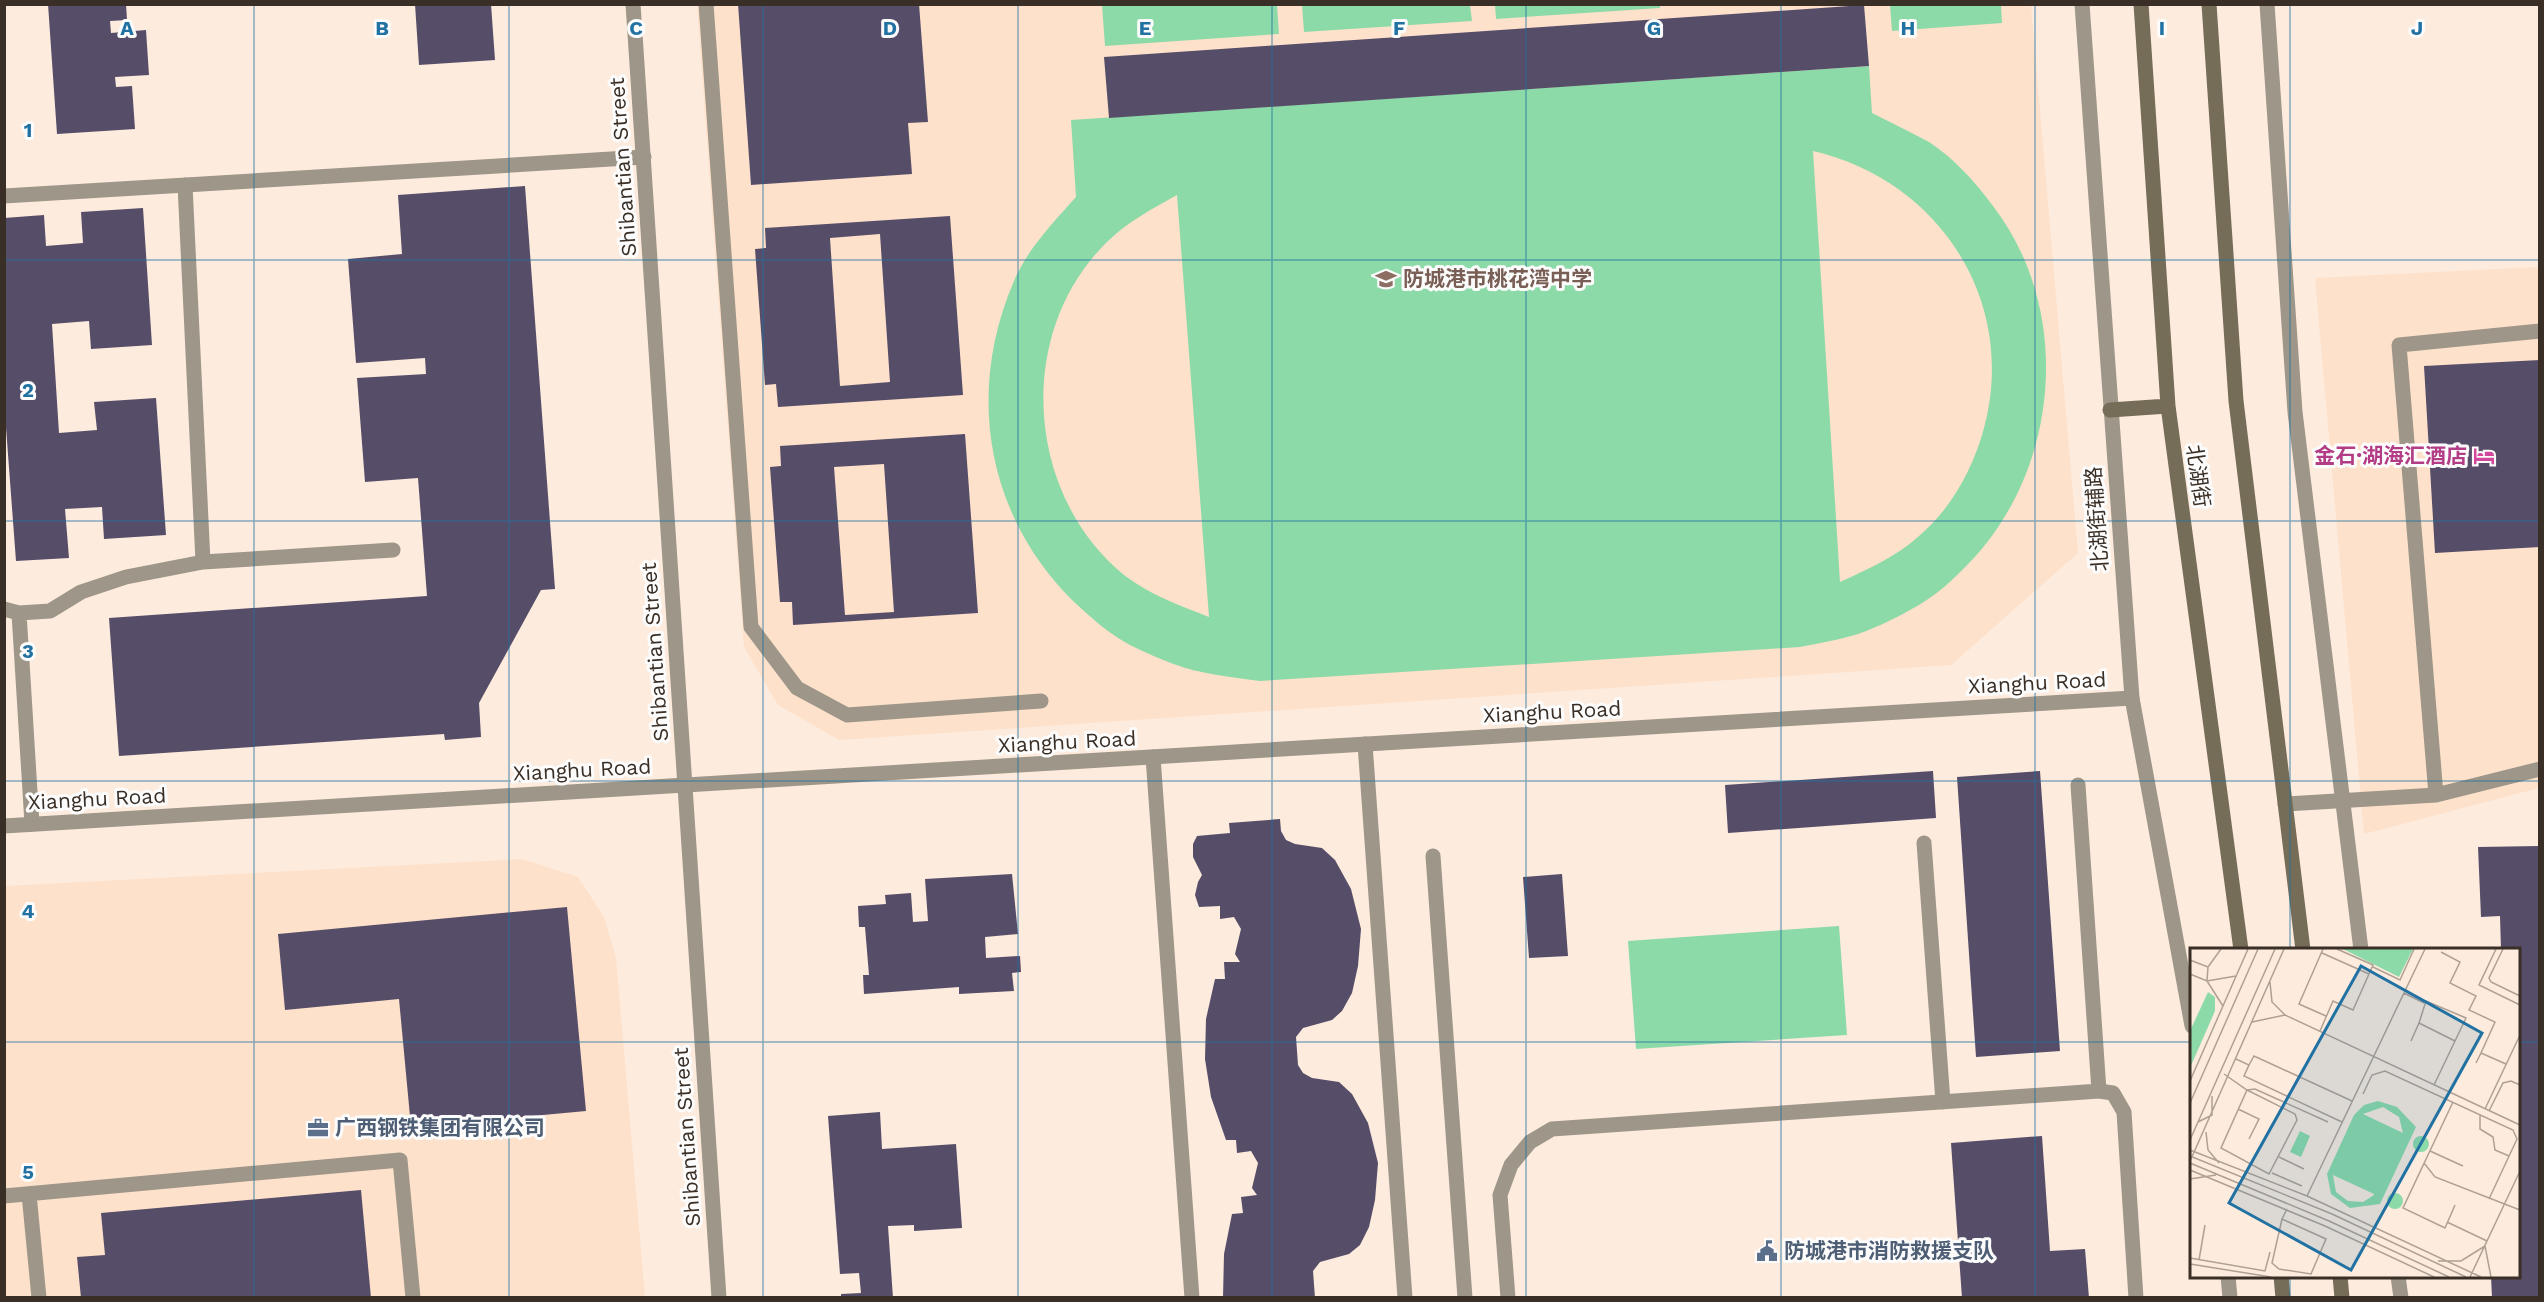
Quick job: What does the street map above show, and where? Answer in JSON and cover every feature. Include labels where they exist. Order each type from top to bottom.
[{"type":"main road","name":"北湖街","points":[[2141,4],[2168,406],[2241,948]]},
{"type":"main road","points":[[2209,4],[2236,401],[2302,948]]},
{"type":"main road","points":[[2110,410],[2168,406]]},
{"type":"main road","points":[[2281,1278],[2283,1298]]},
{"type":"main road","points":[[2340,1278],[2342,1298]]},
{"type":"street","name":"Shibantian Street","points":[[633,4],[719,1298]]},
{"type":"street","points":[[706,4],[751,627],[797,688],[847,715],[1041,701]]},
{"type":"street","name":"北湖街辅路","points":[[2082,4],[2132,698],[2190,1015]]},
{"type":"street","points":[[2267,4],[2295,412],[2361,948]]},
{"type":"street","points":[[4,196],[644,157]]},
{"type":"street","points":[[185,185],[202,562]]},
{"type":"street","points":[[2436,795],[2399,345],[2540,331]]},
{"type":"street","points":[[32,824],[12,611],[50,611],[81,592],[126,577],[202,562],[393,550]]},
{"type":"street","name":"Xianghu Road","points":[[4,826],[2132,698]]},
{"type":"street","points":[[1365,744],[1405,1298]]},
{"type":"street","points":[[1153,757],[1192,1298]]},
{"type":"street","points":[[2285,804],[2436,795],[2540,769]]},
{"type":"street","points":[[2078,785],[2099,1091]]},
{"type":"street","points":[[1924,843],[1943,1102]]},
{"type":"street","points":[[1433,856],[1465,1298]]},
{"type":"street","points":[[1508,1298],[1500,1195],[1511,1165],[1530,1142],[1552,1129],[2099,1091],[2113,1093],[2124,1112],[2136,1298]]},
{"type":"street","points":[[4,1196],[400,1160],[413,1298]]},
{"type":"street","points":[[29,1194],[39,1298]]},
{"type":"street","points":[[2228,1278],[2230,1298]]},
{"type":"street","points":[[2398,1278],[2401,1298]]},
{"type":"shaded area","name":"防城港市桃花湾中学","points":[[697,5],[2031,5],[2078,553],[1951,665],[839,740],[778,705],[744,647]]},
{"type":"shaded area","points":[[2539,267],[2539,788],[2364,834],[2315,278]]},
{"type":"shaded area","name":"广西钢铁集团有限公司","points":[[522,859],[578,877],[604,917],[616,958],[645,1297],[5,1298],[5,886]]},
{"type":"green space","points":[[1102,5],[1277,5],[1279,34],[1105,46]]},
{"type":"green space","points":[[1302,5],[1470,5],[1472,21],[1304,32]]},
{"type":"green space","points":[[1495,5],[1660,5],[1660,8],[1496,19]]},
{"type":"green space","points":[[1890,5],[2001,5],[2002,23],[1892,31]]},
{"type":"green space","points":[[1869,66],[1872,113],[1929,142],[1956,163],[1972,180],[1993,206],[2019,247],[2036,292],[2045,339],[2045,387],[2038,435],[2023,481],[2001,523],[1971,561],[1946,585],[1926,601],[1897,617],[1866,631],[1836,640],[1800,647],[1260,681],[1205,673],[1172,663],[1122,641],[1107,630],[1072,600],[1043,566],[1020,529],[1003,491],[993,450],[989,408],[991,366],[999,323],[1014,281],[1026,258],[1076,197],[1071,120]],"holes":[[[1813,151],[1858,166],[1898,189],[1931,218],[1958,253],[1978,292],[1989,335],[1992,381],[1984,428],[1974,458],[1951,501],[1931,525],[1901,550],[1840,582]],[[1177,195],[1209,617],[1165,599],[1134,582],[1124,575],[1091,541],[1067,502],[1051,458],[1044,412],[1046,366],[1056,321],[1077,280],[1114,235],[1140,216]]]},
{"type":"green space","points":[[1839,926],[1847,1035],[1636,1049],[1628,941]]},
{"type":"building","points":[[48,4],[126,4],[127,20],[110,21],[111,33],[146,30],[149,75],[115,77],[116,87],[132,86],[135,129],[57,134]]},
{"type":"building","points":[[415,4],[491,4],[495,60],[419,65]]},
{"type":"building","points":[[738,4],[919,4],[928,122],[908,123],[912,174],[751,185]]},
{"type":"building","points":[[1864,5],[1869,66],[1109,118],[1104,57]]},
{"type":"building","points":[[525,186],[555,589],[541,590],[479,703],[481,737],[445,740],[444,734],[119,756],[109,618],[427,596],[418,478],[365,482],[357,378],[426,374],[425,358],[356,363],[348,259],[402,254],[398,195]]},
{"type":"building","points":[[143,208],[152,345],[91,349],[89,321],[52,324],[59,433],[97,430],[94,402],[156,398],[166,535],[104,539],[102,507],[65,509],[69,558],[16,561],[4,401],[4,218],[44,215],[46,246],[83,243],[81,212]]},
{"type":"building","points":[[950,216],[963,395],[778,407],[776,384],[765,385],[755,249],[766,248],[765,228]],"holes":[[[880,234],[890,382],[840,386],[830,238]]]},
{"type":"building","name":"金石·湖海汇酒店","points":[[2540,360],[2540,547],[2435,553],[2424,366]]},
{"type":"building","points":[[965,434],[978,613],[793,625],[792,602],[780,602],[770,467],[781,466],[780,446]],"holes":[[[884,464],[894,612],[845,615],[834,467]]]},
{"type":"building","points":[[1933,771],[1936,818],[1728,833],[1725,785]]},
{"type":"building","points":[[2040,771],[2060,1051],[1976,1057],[1957,777]]},
{"type":"building","points":[[1280,819],[1281,831],[1286,840],[1295,844],[1322,848],[1335,860],[1351,889],[1361,929],[1358,966],[1352,993],[1342,1011],[1332,1020],[1303,1028],[1296,1037],[1298,1065],[1303,1073],[1312,1078],[1339,1082],[1352,1094],[1368,1123],[1378,1163],[1375,1200],[1369,1227],[1360,1245],[1349,1254],[1320,1262],[1313,1271],[1315,1298],[1223,1298],[1224,1254],[1232,1214],[1243,1213],[1241,1197],[1257,1195],[1252,1188],[1258,1163],[1251,1151],[1237,1153],[1236,1140],[1226,1140],[1211,1097],[1205,1059],[1206,1019],[1215,979],[1225,979],[1224,962],[1240,962],[1235,954],[1241,929],[1234,917],[1220,919],[1220,906],[1199,907],[1195,895],[1202,875],[1193,857],[1193,844],[1197,836],[1230,833],[1229,823]]},
{"type":"building","points":[[2540,846],[2540,1298],[2492,1298],[2491,1278],[2520,1278],[2520,948],[2501,948],[2500,916],[2481,917],[2478,847]]},
{"type":"building","points":[[1012,874],[1018,934],[985,937],[986,958],[1020,956],[1021,972],[1012,973],[1014,991],[959,994],[959,987],[864,994],[863,975],[869,975],[865,927],[859,927],[858,906],[886,904],[885,895],[911,893],[913,922],[928,921],[925,879]]},
{"type":"building","points":[[1562,874],[1568,956],[1529,958],[1523,877]]},
{"type":"building","points":[[567,907],[586,1111],[411,1127],[399,999],[285,1010],[278,934]]},
{"type":"building","points":[[880,1112],[882,1149],[956,1144],[962,1228],[914,1231],[914,1225],[888,1226],[893,1298],[841,1298],[841,1294],[861,1293],[859,1273],[840,1274],[828,1116]]},
{"type":"building","points":[[2042,1136],[2050,1251],[2085,1249],[2089,1298],[1962,1298],[1951,1143]]},
{"type":"building","points":[[361,1190],[371,1298],[81,1298],[77,1257],[105,1255],[101,1213]]},
{"type":"place","name":"防城港市桃花湾中学","points":[[1386,279]]},
{"type":"place","name":"金石·湖海汇酒店","points":[[2484,456]]},
{"type":"place","name":"广西钢铁集团有限公司","points":[[318,1128]]},
{"type":"place","name":"防城港市消防救援支队","points":[[1767,1251]]}]
